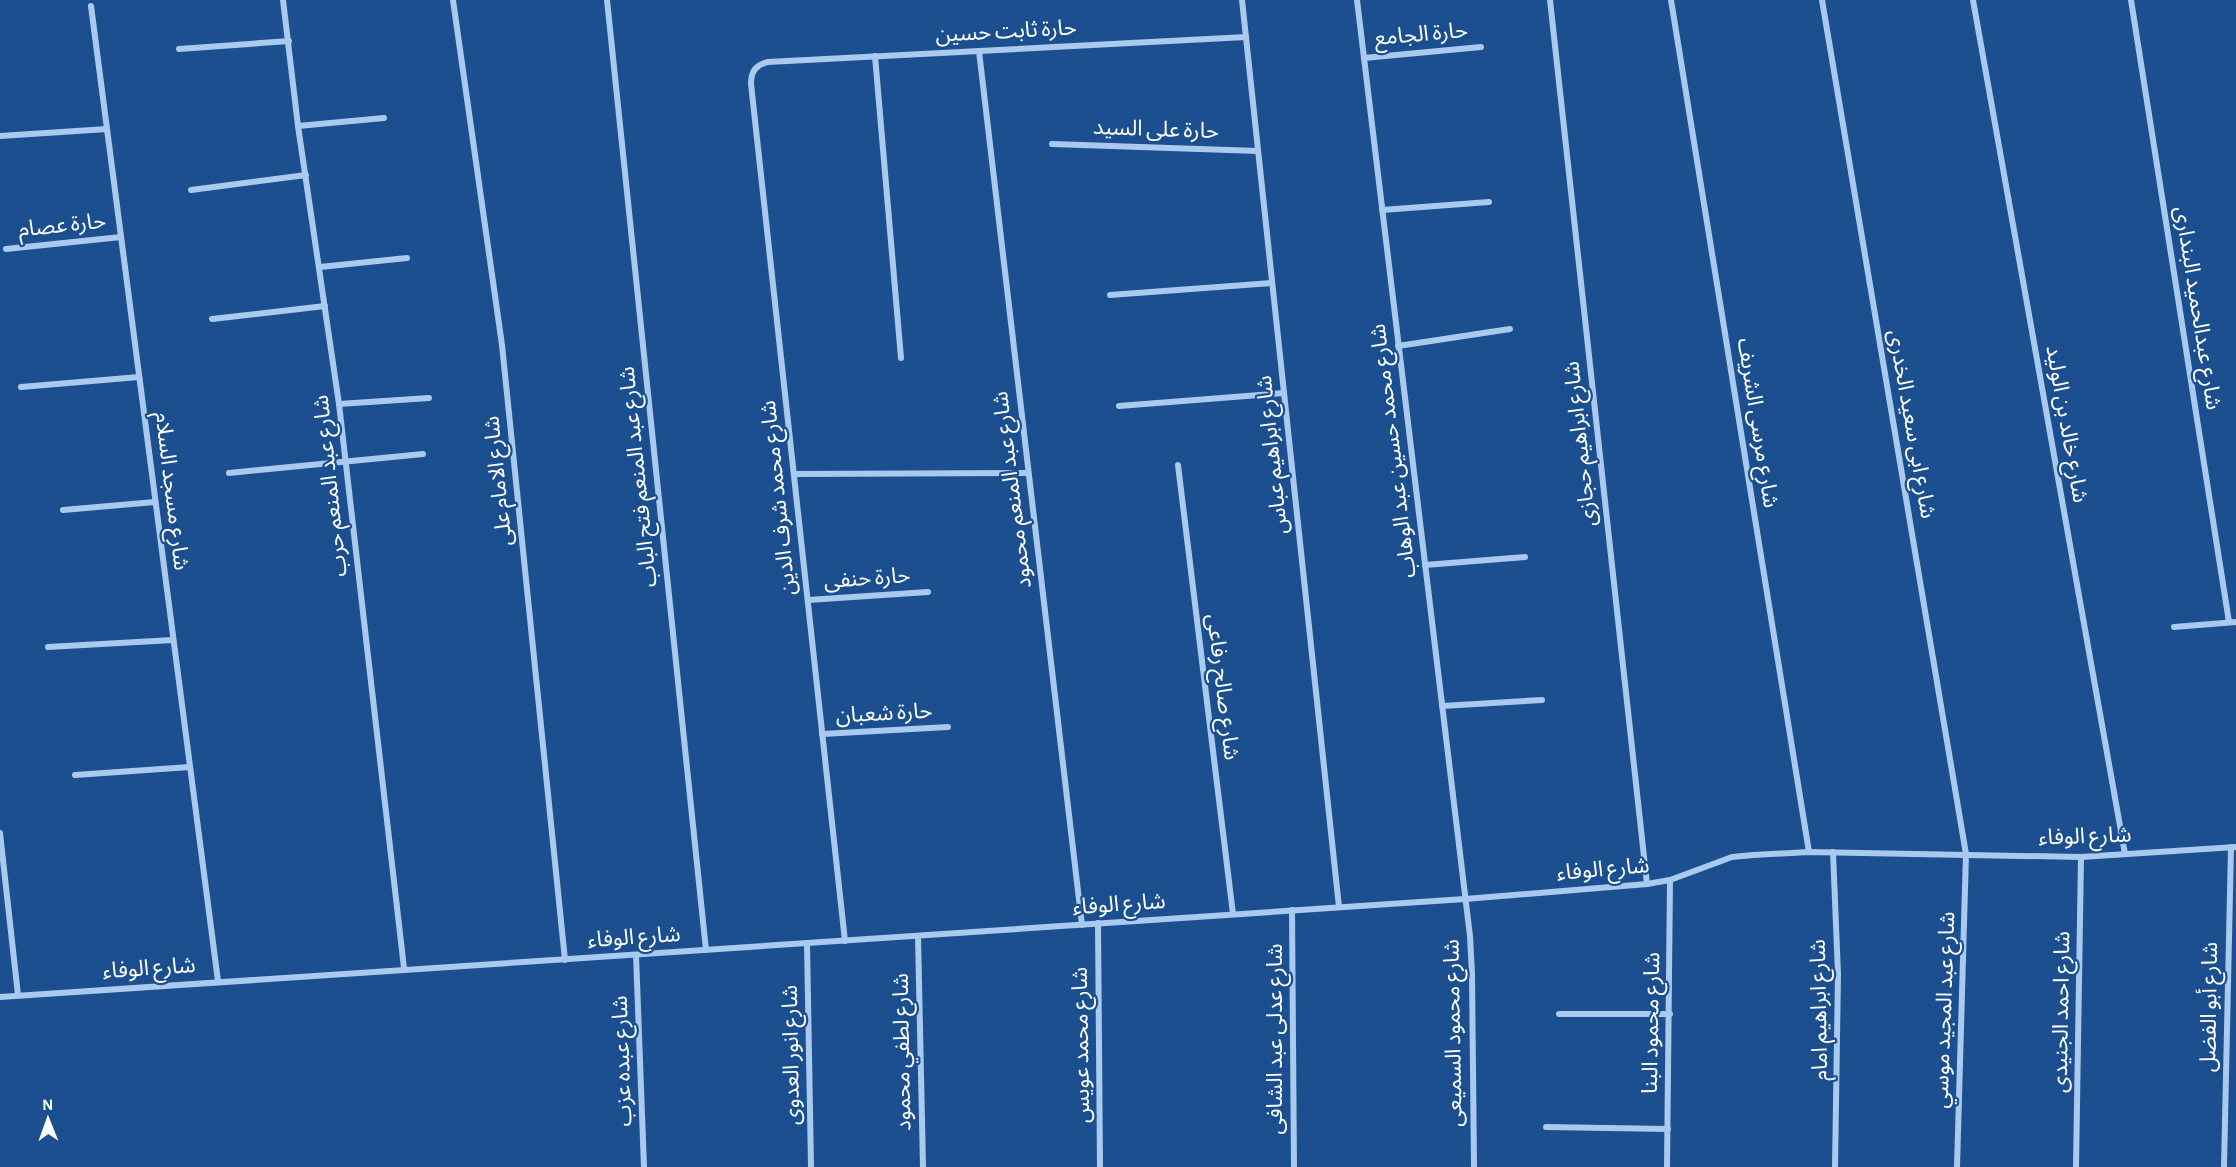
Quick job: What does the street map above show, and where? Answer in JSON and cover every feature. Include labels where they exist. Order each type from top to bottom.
[{"type":"street","name":"شارع عبد المنعم حرب","points":[[283,0],[298,126],[339,404],[404,968]]},
{"type":"street","name":"شارع الامام على","points":[[453,0],[502,345],[565,960]]},
{"type":"street","name":"شارع عبد المنعم فتح الباب","points":[[607,0],[706,950]]},
{"type":"street","name":"شارع ابراهيم عباس","points":[[1242,0],[1339,907]]},
{"type":"street","name":"شارع محمد حسين عبد الوهاب","points":[[1357,0],[1465,899]]},
{"type":"street","name":"شارع ابراهيم حجازى","points":[[1550,0],[1647,884]]},
{"type":"street","name":"شارع مرسى الشريف","points":[[1671,0],[1809,852]]},
{"type":"street","name":"شارع ابى سعيد الخدرى","points":[[1822,0],[1966,854]]},
{"type":"street","name":"شارع خالد بن الوليد","points":[[1973,0],[2125,854]]},
{"type":"street","name":"شارع عبدالحميد البندارى","points":[[2131,0],[2233,622]]},
{"type":"street","name":"شارع مسجد السلام","points":[[91,6],[218,981]]},
{"type":"street","name":"حارة ثابت حسين","points":[[768,62],[1246,37]]},
{"type":"street","points":[[179,49],[289,41]]},
{"type":"street","name":"حارة الجامع","points":[[1364,58],[1481,47]]},
{"type":"street","name":"شارع عبد المنعم محمود","points":[[979,51],[1082,925]]},
{"type":"street","points":[[875,56],[901,358]]},
{"type":"street","name":"شارع محمد شرف الدين","points":[[768,62],[754,69],[751,84],[845,940]]},
{"type":"street","points":[[298,126],[384,118]]},
{"type":"street","points":[[0,136],[107,129]]},
{"type":"street","name":"حارة على السيد","points":[[1052,144],[1258,151]]},
{"type":"street","points":[[191,190],[306,175]]},
{"type":"street","points":[[1382,210],[1489,202]]},
{"type":"street","name":"حارة عصام","points":[[6,249],[121,237]]},
{"type":"street","points":[[320,267],[407,258]]},
{"type":"street","points":[[1110,295],[1272,283]]},
{"type":"street","points":[[212,319],[325,306]]},
{"type":"street","points":[[1398,346],[1510,329]]},
{"type":"street","points":[[21,387],[139,377]]},
{"type":"street","points":[[1119,406],[1284,393]]},
{"type":"street","points":[[339,404],[429,398]]},
{"type":"street","points":[[229,473],[423,454]]},
{"type":"street","name":"شارع صالح رفاعى","points":[[1178,465],[1233,914]]},
{"type":"street","points":[[794,474],[1028,473]]},
{"type":"street","points":[[63,510],[155,502]]},
{"type":"street","points":[[1425,565],[1525,556]]},
{"type":"street","name":"حارة حنفى","points":[[808,600],[928,592]]},
{"type":"street","points":[[2174,627],[2233,622]]},
{"type":"street","points":[[48,647],[173,640]]},
{"type":"street","points":[[1442,706],[1542,700]]},
{"type":"street","name":"حارة شعبان","points":[[822,734],[948,727]]},
{"type":"street","points":[[75,775],[190,766]]},
{"type":"street","points":[[0,833],[18,995]]},
{"type":"street","name":"شارع الوفاء","points":[[0,997],[404,968],[565,960],[1465,899],[1647,884],[1670,880],[1732,857],[1833,852],[2081,857],[2234,847]]},
{"type":"street","name":"شارع أبو الفضل","points":[[2224,1167],[2234,847]]},
{"type":"street","name":"شارع ابراهيم امام","points":[[1833,852],[1838,974],[1835,1167]]},
{"type":"street","name":"شارع عبد المجيد موسي","points":[[1957,1167],[1966,854]]},
{"type":"street","name":"شارع احمد الجنيدى","points":[[2076,1167],[2081,857]]},
{"type":"street","name":"شارع محمود البنا","points":[[1667,1167],[1670,880]]},
{"type":"street","name":"شارع محمود السميعى","points":[[1465,899],[1473,974],[1474,1167]]},
{"type":"street","name":"شارع عدلى عبد الشافى","points":[[1292,910],[1294,1167]]},
{"type":"street","name":"شارع محمد عويس","points":[[1098,923],[1100,1167]]},
{"type":"street","name":"شارع لطفي محمود","points":[[918,936],[923,1167]]},
{"type":"street","name":"شارع انور العدوى","points":[[807,943],[811,1167]]},
{"type":"street","name":"شارع عبده عزب","points":[[636,955],[644,1167]]},
{"type":"street","points":[[1559,1014],[1670,1014]]},
{"type":"street","points":[[1546,1127],[1668,1129]]}]
